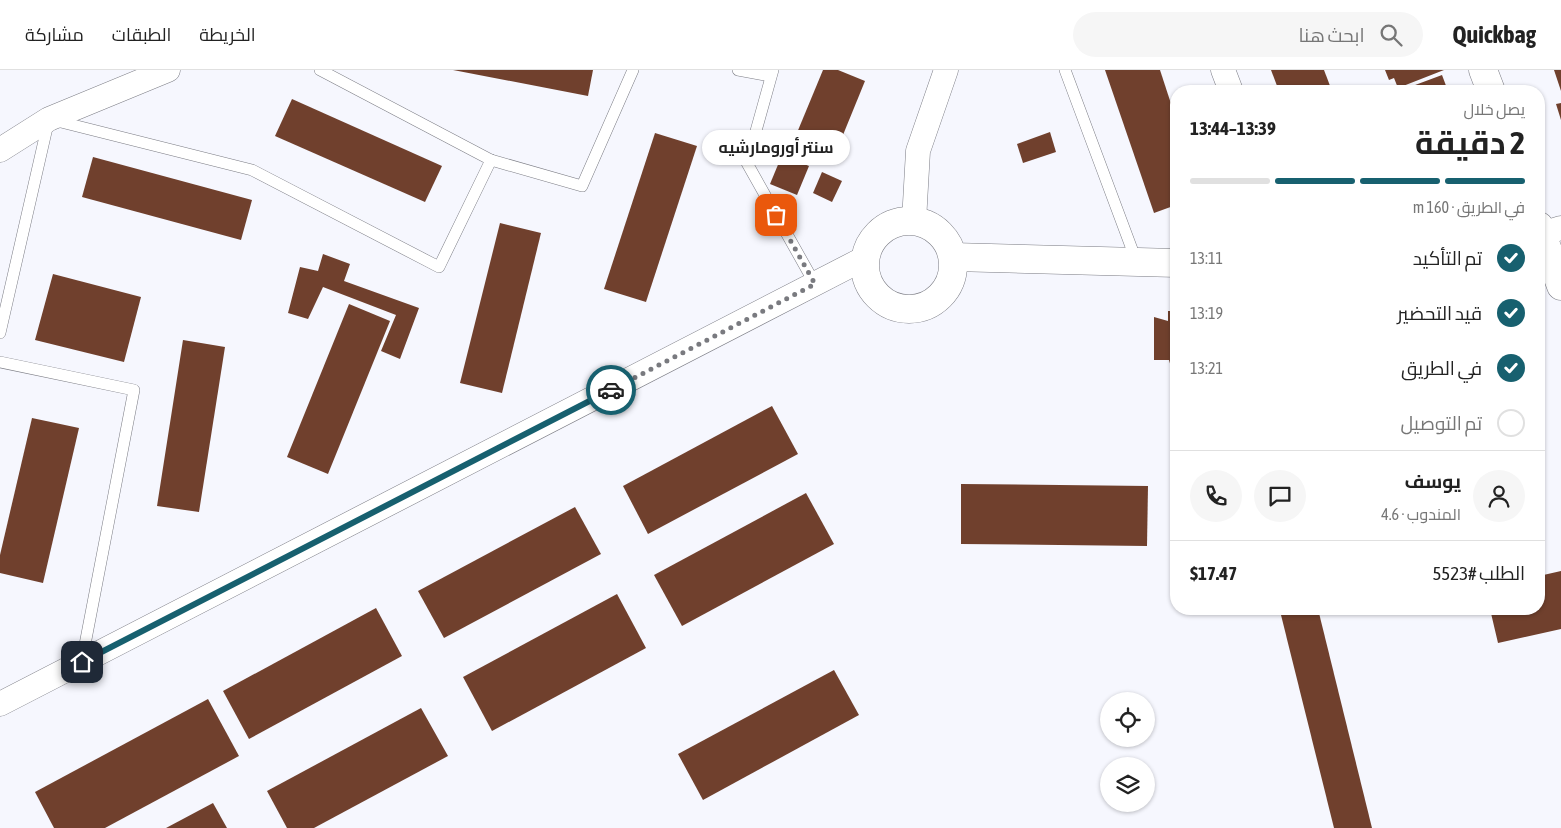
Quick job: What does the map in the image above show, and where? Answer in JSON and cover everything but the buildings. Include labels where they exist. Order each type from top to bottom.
[{"type":"street","points":[[0,150],[48,119],[168,70]]},
{"type":"street","points":[[914,221],[918,151],[946,70]]},
{"type":"street","points":[[1223,70],[1229,85]]},
{"type":"street","points":[[1483,70],[1489,85]]},
{"type":"street","points":[[914,221],[932,226],[946,240],[954,257],[951,283],[944,294],[922,308],[909,310],[897,308],[885,302],[868,284],[865,258],[869,246],[877,234],[888,226],[900,222],[914,221]]},
{"type":"street","points":[[1547,229],[1552,279]]},
{"type":"street","points":[[954,257],[1170,264]]},
{"type":"street","points":[[0,704],[865,258]]},
{"type":"lane","points":[[320,70],[492,160],[582,186],[633,70]]},
{"type":"lane","points":[[738,70],[772,73],[746,163],[815,284]]},
{"type":"lane","points":[[1065,70],[1136,262]]},
{"type":"lane","points":[[0,333],[48,119],[252,170],[439,267],[492,160]]},
{"type":"lane","points":[[0,362],[134,390],[82,662]]},
{"type":"way so far","points":[[611,390],[815,284],[776,215]]},
{"type":"place","name":"سنتر أورومارشيه","points":[[776,215]]},
{"type":"route","points":[[82,662],[611,390]]}]
